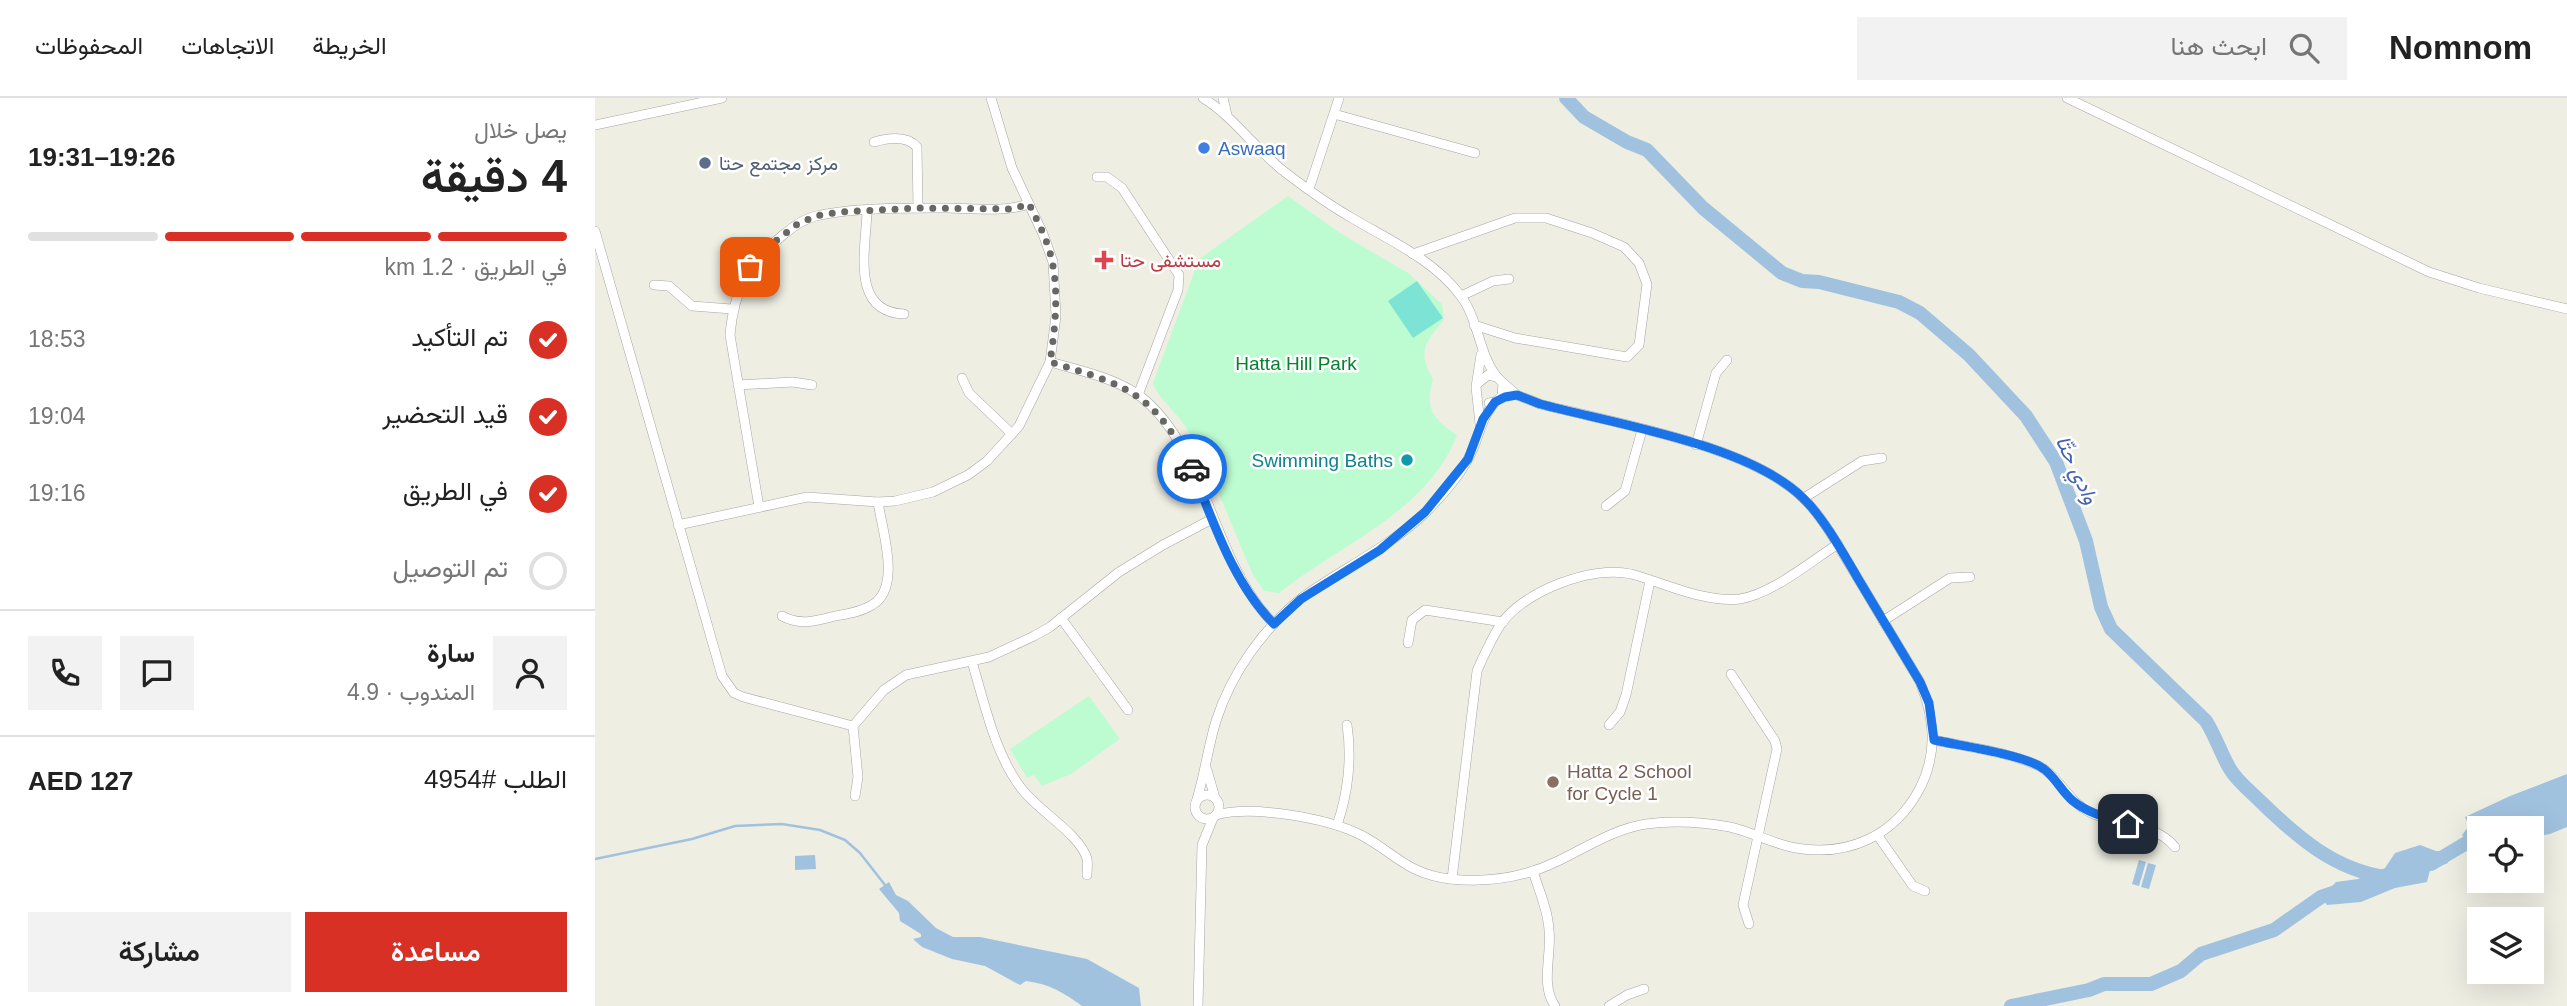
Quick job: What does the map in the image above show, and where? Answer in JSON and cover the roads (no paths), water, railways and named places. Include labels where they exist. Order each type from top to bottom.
[{"type":"street","points":[[598,126],[722,98]]},
{"type":"street","points":[[678,525],[818,496],[878,502],[913,497],[954,483],[987,461],[1012,434],[1024,416],[1050,362],[1056,316],[1053,262],[1012,168],[991,98]]},
{"type":"street","points":[[1196,814],[1204,819],[1242,811],[1337,825],[1363,836],[1393,858],[1418,871],[1452,879],[1478,880],[1533,871],[1607,836],[1642,824],[1671,821],[1733,828],[1794,848],[1838,849],[1878,836],[1913,801],[1926,776],[1934,740],[1929,703],[1920,682],[1837,544],[1804,498],[1780,480],[1745,460],[1540,404],[1517,395],[1488,365],[1461,296],[1440,274],[1309,189],[1262,153],[1228,117],[1203,98]]},
{"type":"street","points":[[1223,98],[1228,117]]},
{"type":"street","points":[[1309,189],[1339,98]]},
{"type":"street","points":[[2067,98],[2429,272],[2479,288],[2567,309]]},
{"type":"street","points":[[1334,114],[1475,153]]},
{"type":"street","points":[[874,142],[886,138],[908,140],[915,144],[918,150],[918,208]]},
{"type":"street","points":[[1097,177],[1107,177],[1122,188],[1179,275],[1178,290],[1137,395]]},
{"type":"street","points":[[759,507],[730,335],[732,309],[750,267],[773,243],[796,225],[816,216],[918,208],[1013,209],[1029,204]]},
{"type":"street","points":[[867,211],[865,274],[868,294],[882,310],[904,314]]},
{"type":"street","points":[[1413,254],[1514,218],[1545,218],[1592,233],[1624,247],[1639,263],[1647,284],[1639,345],[1627,357],[1515,338],[1474,325]]},
{"type":"street","points":[[595,231],[717,664],[727,685],[734,693],[755,701],[853,726]]},
{"type":"street","points":[[1461,296],[1493,281],[1509,279]]},
{"type":"street","points":[[655,285],[669,286],[692,306],[732,309]]},
{"type":"street","points":[[1480,426],[1477,383],[1482,349]]},
{"type":"street","points":[[1696,445],[1716,373],[1727,360]]},
{"type":"street","points":[[1050,362],[1108,380],[1137,395],[1153,409],[1174,434],[1192,467],[1212,519],[1245,586],[1274,624]]},
{"type":"street","points":[[1477,383],[1488,375],[1500,380]]},
{"type":"street","points":[[962,378],[969,393],[1012,434]]},
{"type":"street","points":[[1198,1006],[1202,845],[1194,808],[1216,721],[1227,693],[1245,659],[1274,624],[1301,599],[1380,550],[1425,512],[1468,459],[1488,409],[1503,392],[1500,380]]},
{"type":"street","points":[[738,385],[793,382],[812,385]]},
{"type":"street","points":[[1479,397],[1486,402],[1517,395]]},
{"type":"street","points":[[1606,506],[1625,491],[1641,430]]},
{"type":"street","points":[[1804,498],[1862,460],[1882,458]]},
{"type":"street","points":[[782,616],[794,622],[810,623],[859,611],[874,604],[882,596],[889,575],[878,502]]},
{"type":"street","points":[[855,796],[858,777],[853,726],[884,690],[907,675],[972,662],[1034,636],[1119,572],[1212,519]]},
{"type":"street","points":[[1452,879],[1477,671],[1503,622],[1521,604],[1550,586],[1587,575],[1628,573],[1718,598],[1749,597],[1765,591],[1837,544]]},
{"type":"street","points":[[1884,621],[1949,578],[1970,578]]},
{"type":"street","points":[[1609,725],[1621,712],[1626,695],[1650,581]]},
{"type":"street","points":[[1408,643],[1412,620],[1425,610],[1503,622]]},
{"type":"street","points":[[1061,618],[1128,710]]},
{"type":"street","points":[[972,662],[996,742],[1011,773],[1021,789],[1047,816],[1074,836],[1088,860],[1087,875]]},
{"type":"street","points":[[1731,674],[1775,741],[1777,749],[1744,905],[1749,924]]},
{"type":"street","points":[[1337,825],[1346,800],[1350,742],[1347,725]]},
{"type":"street","points":[[1934,740],[1999,753],[2042,768],[2058,781],[2072,800],[2091,813],[2162,835],[2175,847]]},
{"type":"street","points":[[1202,845],[1219,807],[1206,765]]},
{"type":"street","points":[[1197,799],[1206,794],[1242,811]]},
{"type":"street","points":[[1878,836],[1913,886],[1925,891]]},
{"type":"street","points":[[1533,871],[1547,913],[1550,942],[1548,993],[1555,1006]]},
{"type":"street","points":[[1609,1006],[1644,989]]},
{"type":"waterway","name":"وادي حتّا","points":[[1566,98],[1584,117],[1627,142],[1647,150],[1703,208],[1782,273],[1802,281],[1819,282],[1899,302],[1920,313],[1969,355],[2026,416],[2056,462],[2086,541],[2101,607],[2111,629],[2206,721],[2233,773],[2288,827],[2333,859],[2349,867],[2386,877]]},
{"type":"waterway","points":[[595,859],[692,839],[735,826],[782,824],[820,830],[845,840],[860,853],[885,885]]},
{"type":"waterway","name":"وادي حتّا","points":[[2431,864],[2467,843]]},
{"type":"waterway","points":[[2011,1006],[2089,990],[2104,984],[2151,984],[2181,971],[2201,954],[2274,930],[2321,897],[2339,891]]},
{"type":"place","name":"Aswaaq","points":[[1204,148]]},
{"type":"place","name":"مركز مجتمع حتا","points":[[705,163]]},
{"type":"place","name":"مستشفى حتا","points":[[1104,260]]},
{"type":"place","name":"Swimming Baths","points":[[1407,460]]},
{"type":"place","name":"Hatta 2 School for Cycle 1","points":[[1553,782]]},
{"type":"park label","name":"Hatta Hill Park","points":[[1296,363]]}]
